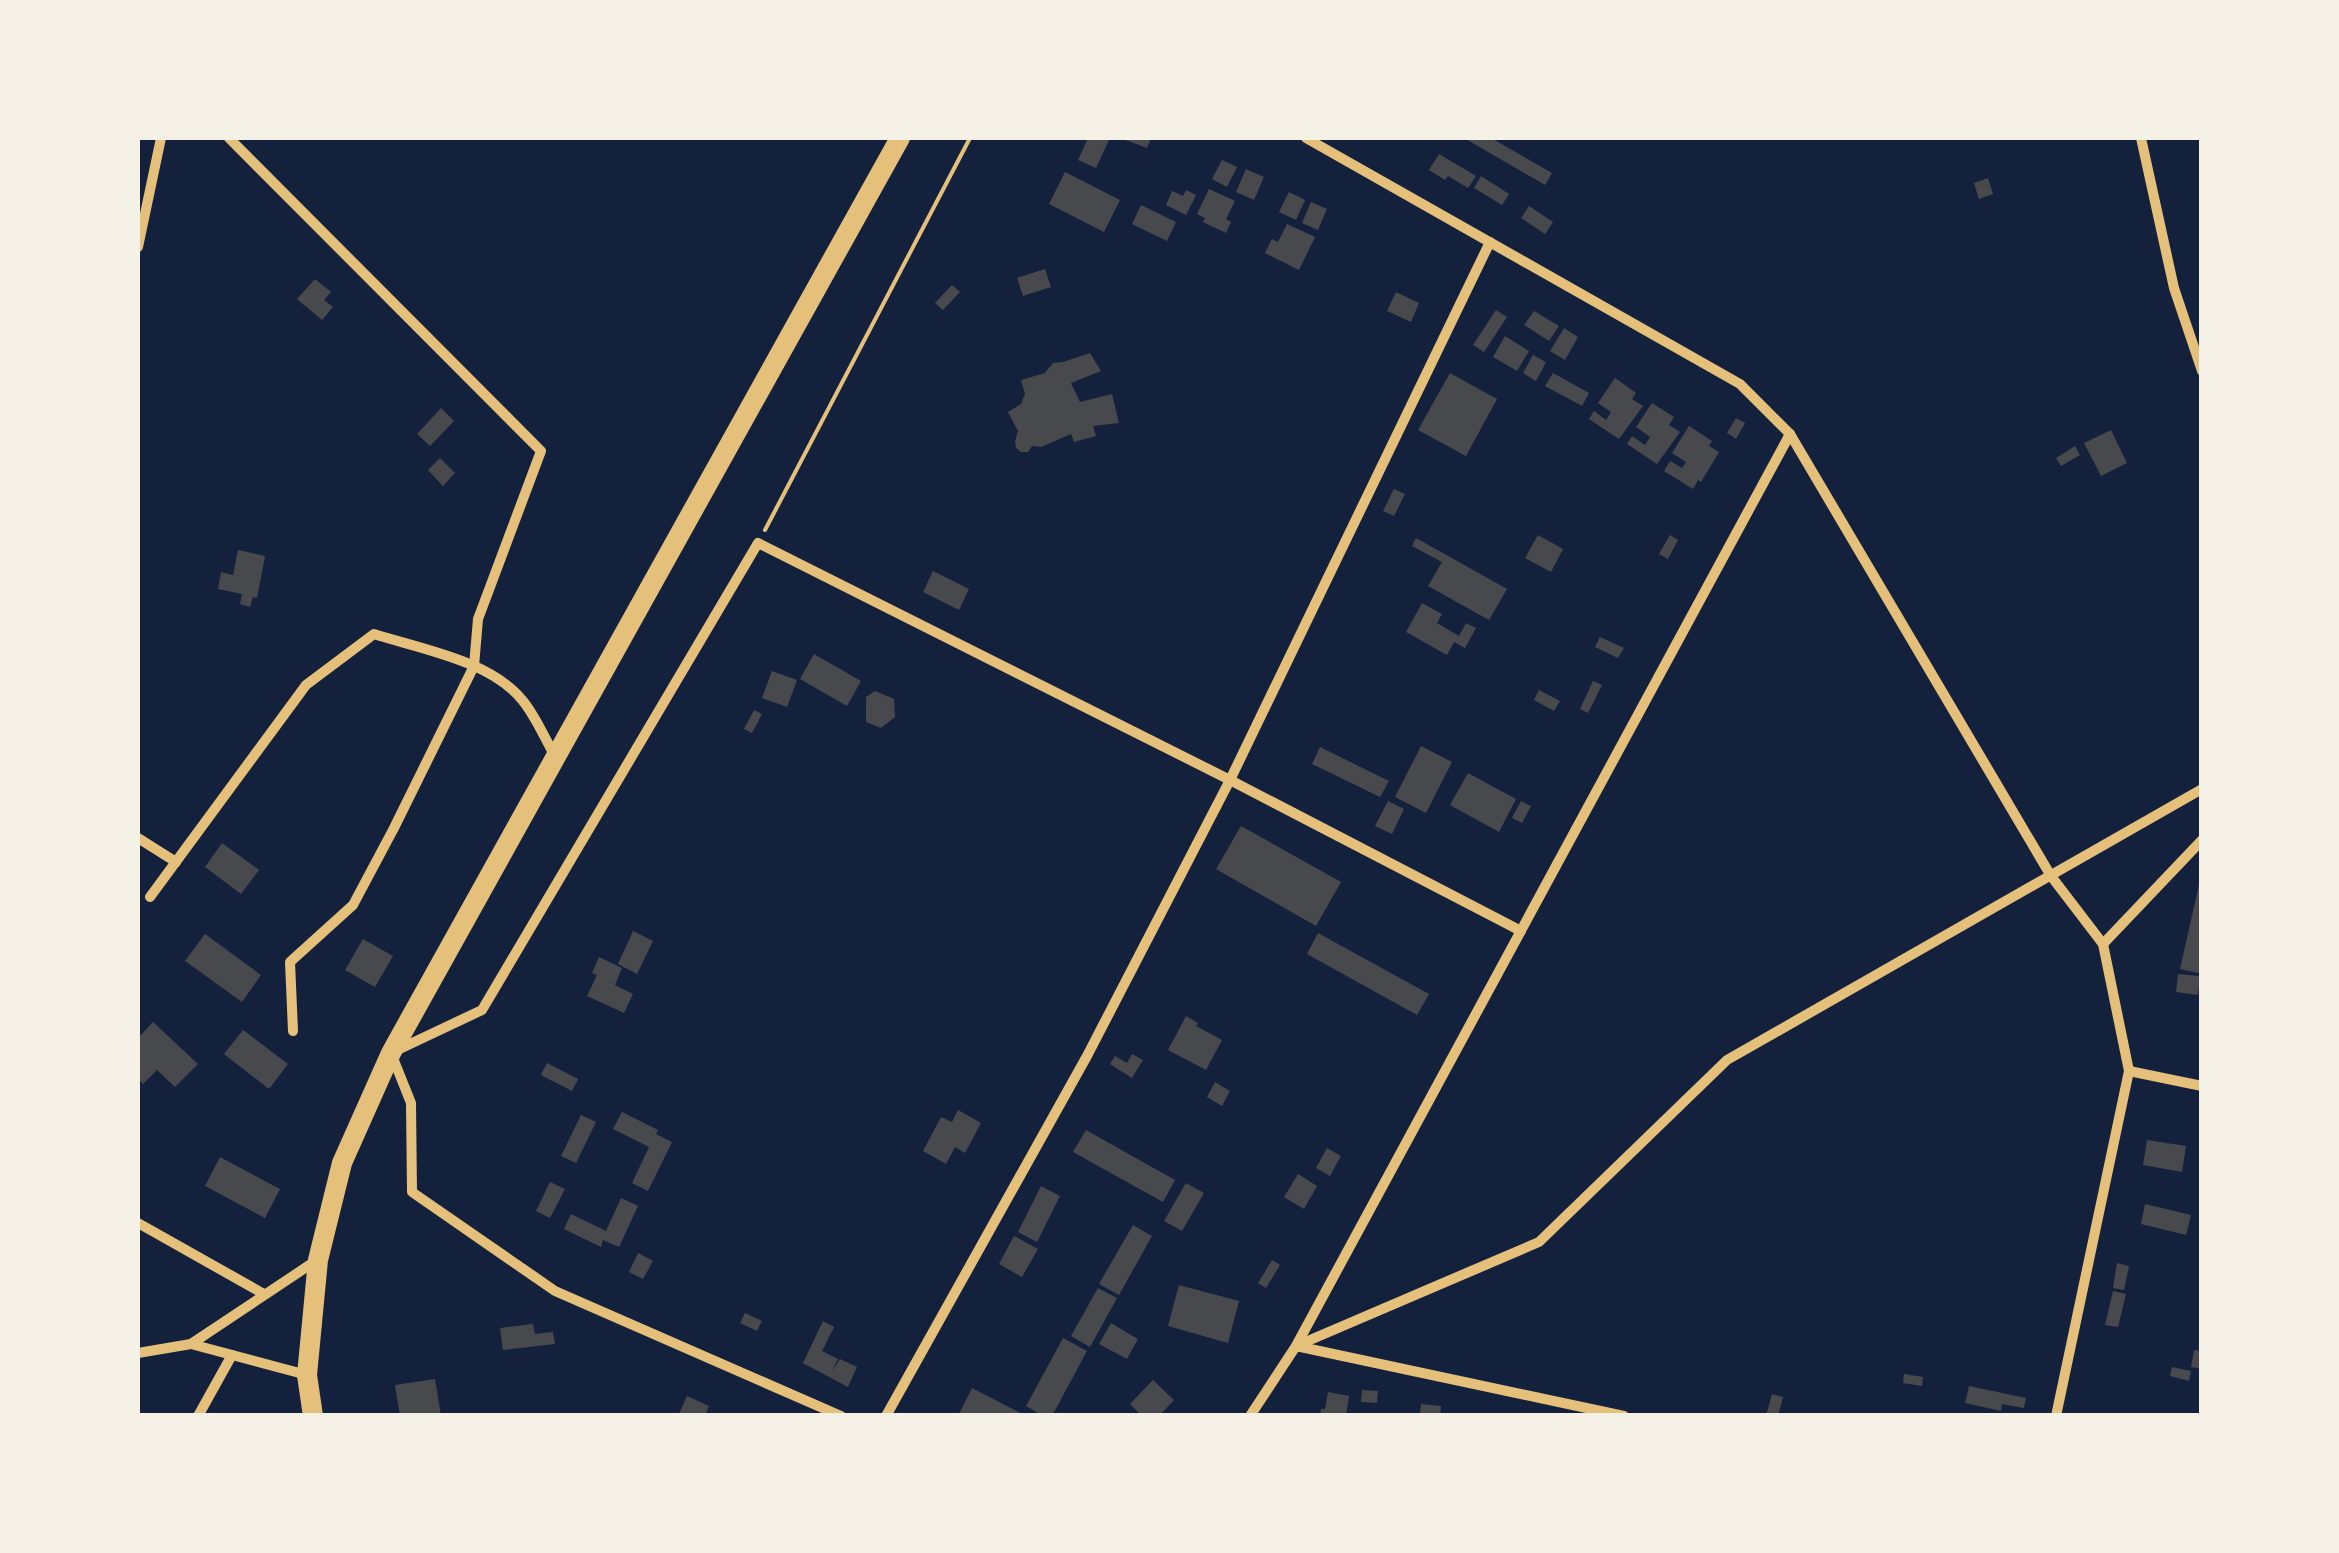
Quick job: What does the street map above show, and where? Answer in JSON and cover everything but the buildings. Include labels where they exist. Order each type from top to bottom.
[{"type":"main road","points":[[313,1416],[307,1376],[318,1260],[342,1163],[391,1052],[900,138]]},
{"type":"street","points":[[138,247],[162,138]]},
{"type":"street","points":[[229,138],[541,451],[478,619],[474,666],[352,905],[290,962],[293,1031]]},
{"type":"street","points":[[1306,138],[1740,384],[1790,434],[2051,876],[2103,944],[2129,1071],[2056,1416]]},
{"type":"street","points":[[2141,138],[2174,288],[2202,371]]},
{"type":"street","points":[[886,1416],[1087,1056],[1230,780],[1490,242]]},
{"type":"street","points":[[1250,1416],[1296,1346],[1790,434]]},
{"type":"street","points":[[841,1416],[555,1291],[412,1192],[412,1103],[391,1052],[482,1010],[758,543],[1521,930]]},
{"type":"street","points":[[150,897],[306,685],[374,634],[474,666],[503,682],[524,702],[556,757]]},
{"type":"street","points":[[1296,1346],[1539,1242],[1727,1060],[2202,789]]},
{"type":"street","points":[[138,838],[176,862]]},
{"type":"street","points":[[2103,944],[2202,840]]},
{"type":"street","points":[[2129,1071],[2202,1086]]},
{"type":"street","points":[[138,1223],[264,1294]]},
{"type":"street","points":[[191,1344],[318,1260]]},
{"type":"street","points":[[138,1352],[191,1344],[307,1376]]},
{"type":"street","points":[[1296,1346],[1624,1416]]},
{"type":"street","points":[[198,1416],[232,1355]]},
{"type":"path","points":[[758,543],[970,138]]}]
